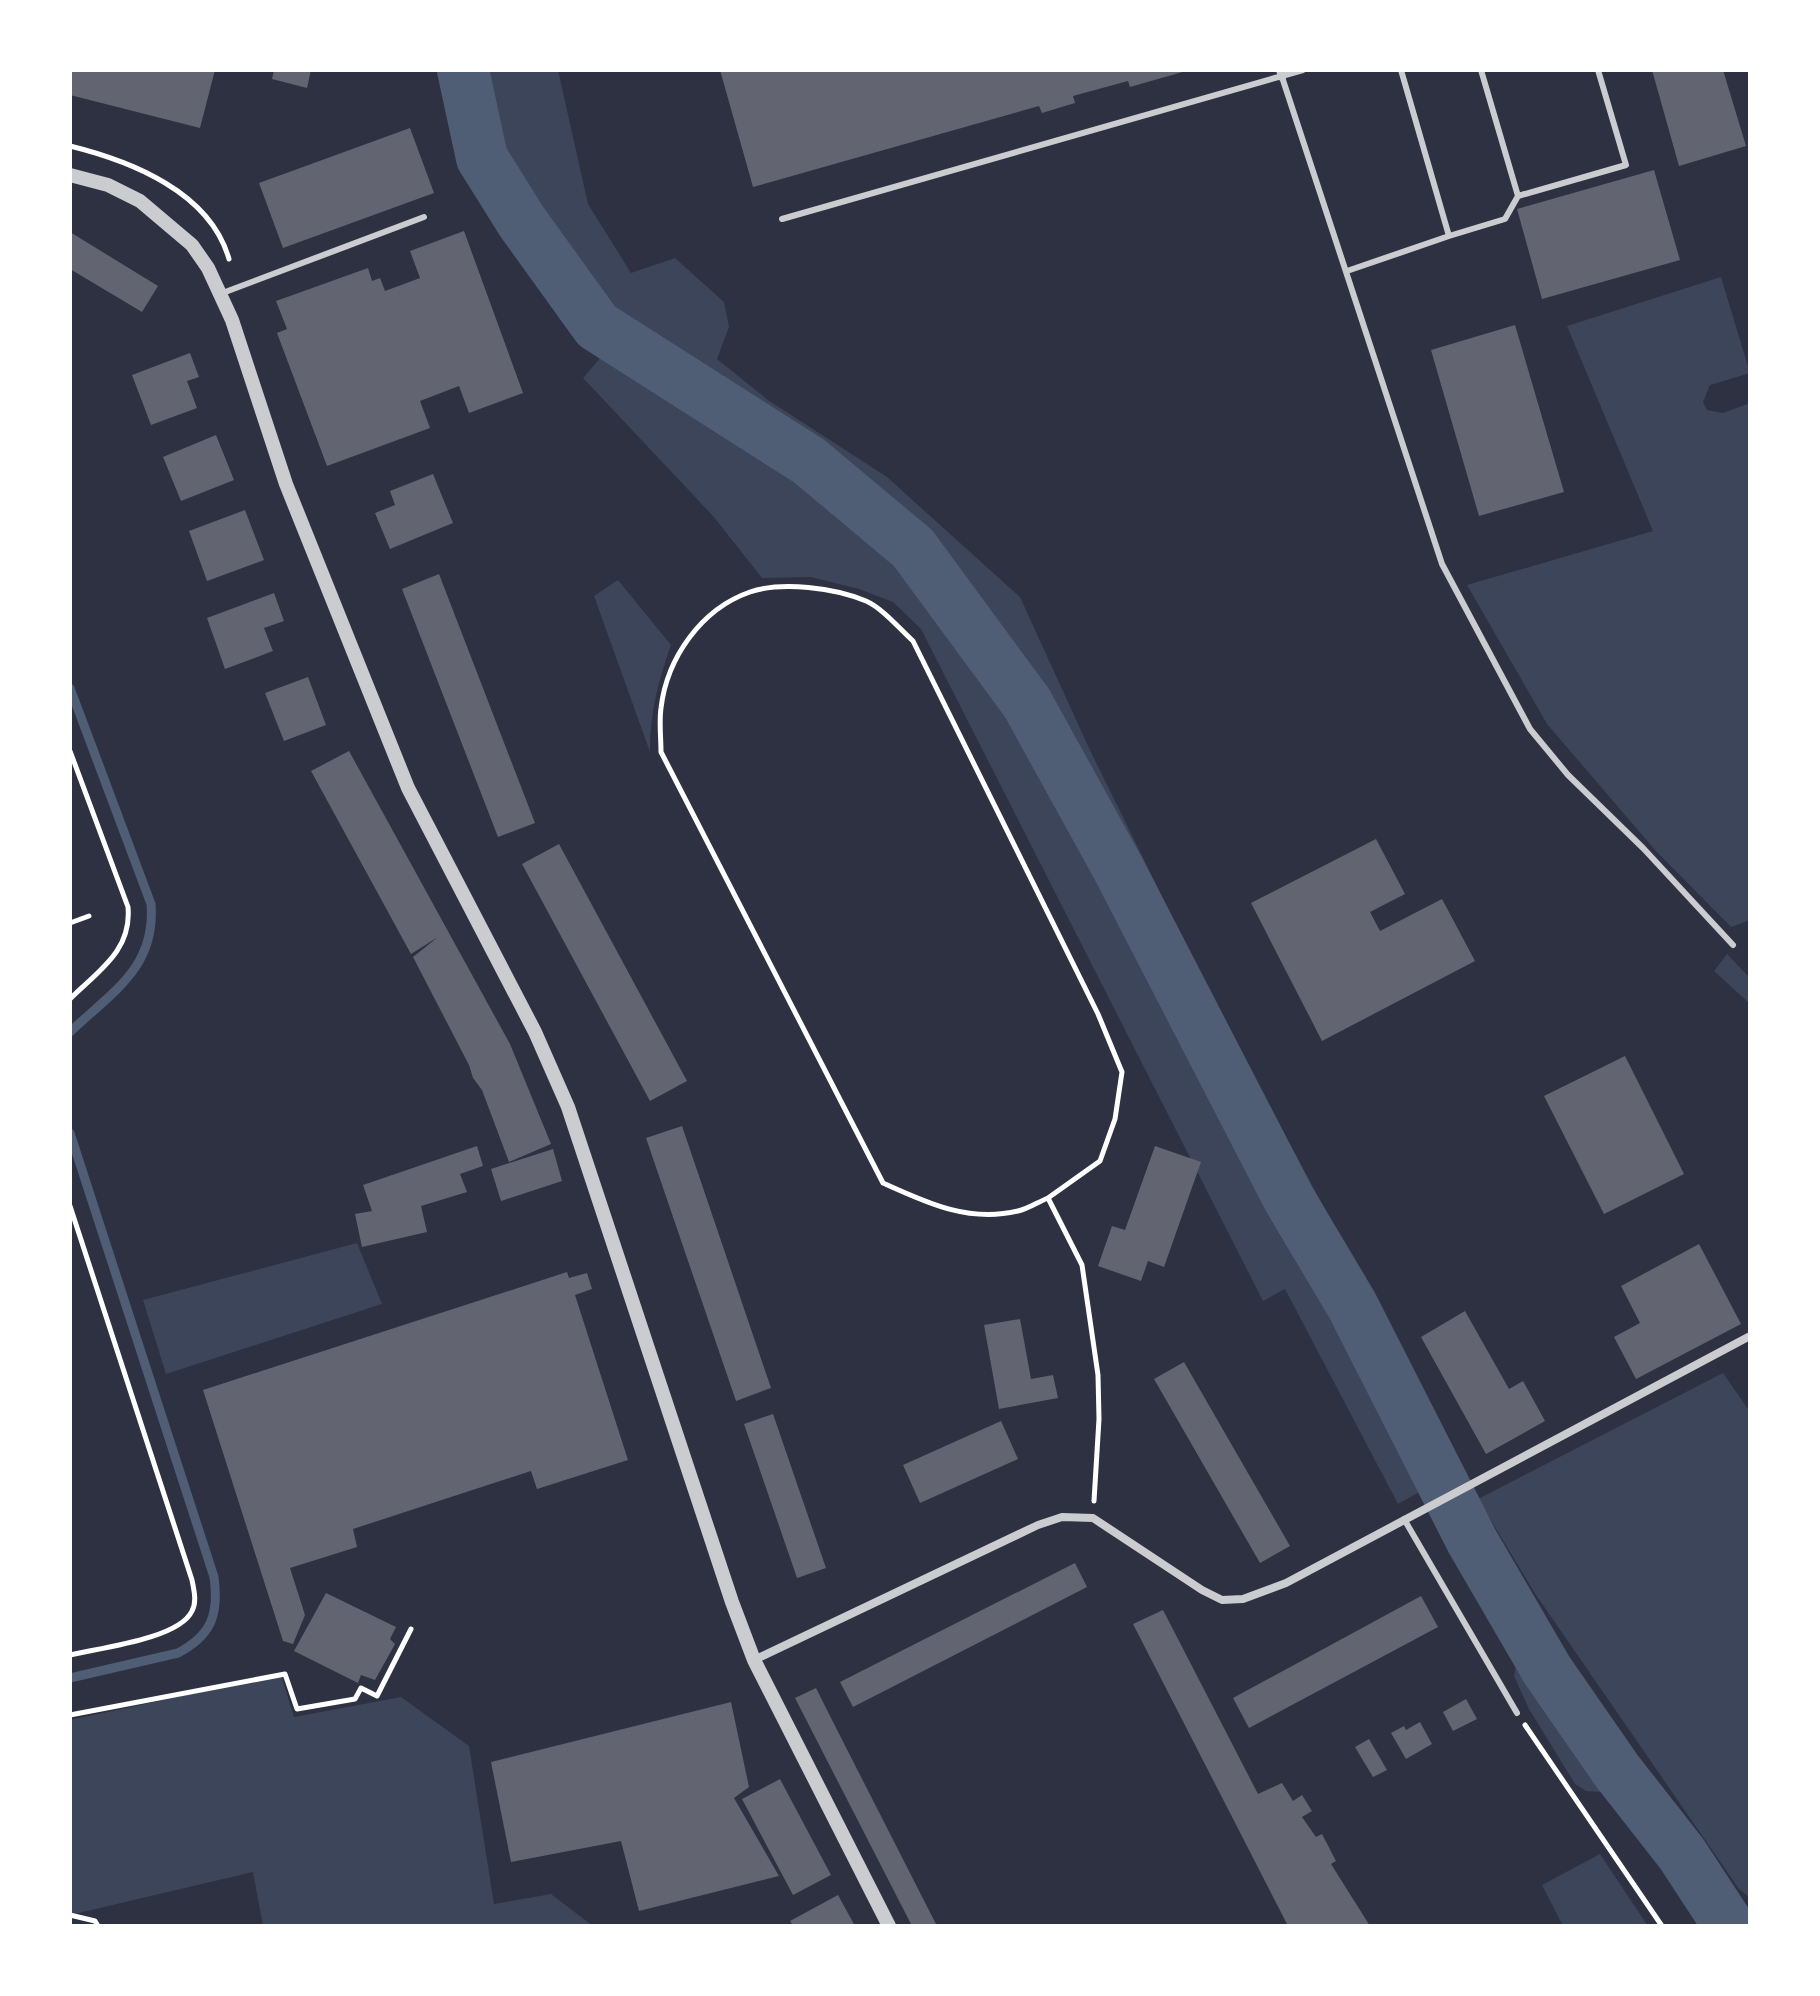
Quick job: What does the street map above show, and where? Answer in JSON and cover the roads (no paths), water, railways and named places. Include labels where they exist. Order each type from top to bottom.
[{"type":"street","points":[[70,175],[108,185],[140,201],[192,245],[208,268],[232,320],[286,484],[408,788],[535,1032],[568,1107],[754,1660],[889,1926]]},
{"type":"street","points":[[754,1660],[1038,1525],[1062,1517],[1093,1518],[1202,1590],[1222,1600],[1243,1599],[1286,1583],[1750,1336]]},
{"type":"lane","points":[[782,219],[1281,73],[1303,70]]},
{"type":"lane","points":[[1401,70],[1449,236]]},
{"type":"lane","points":[[1481,70],[1518,196]]},
{"type":"lane","points":[[1347,271],[1505,219],[1518,196],[1626,165],[1598,70]]},
{"type":"lane","points":[[1281,73],[1442,564],[1530,729],[1568,775],[1654,859],[1733,945]]},
{"type":"lane","points":[[220,294],[424,217]]},
{"type":"lane","points":[[1403,1519],[1517,1713]]},
{"type":"waterway","points":[[463,70],[482,158],[522,222],[597,326],[809,461],[913,548],[1027,703],[1118,868],[1289,1199],[1352,1305],[1472,1541],[1547,1670],[1617,1771],[1682,1854],[1729,1926]]},
{"type":"waterway","points":[[70,688],[151,904],[151,926],[139,962],[115,991],[70,1032]]},
{"type":"waterway","points":[[70,1133],[214,1577],[215,1590],[211,1622],[190,1646],[178,1653],[70,1678]]}]
